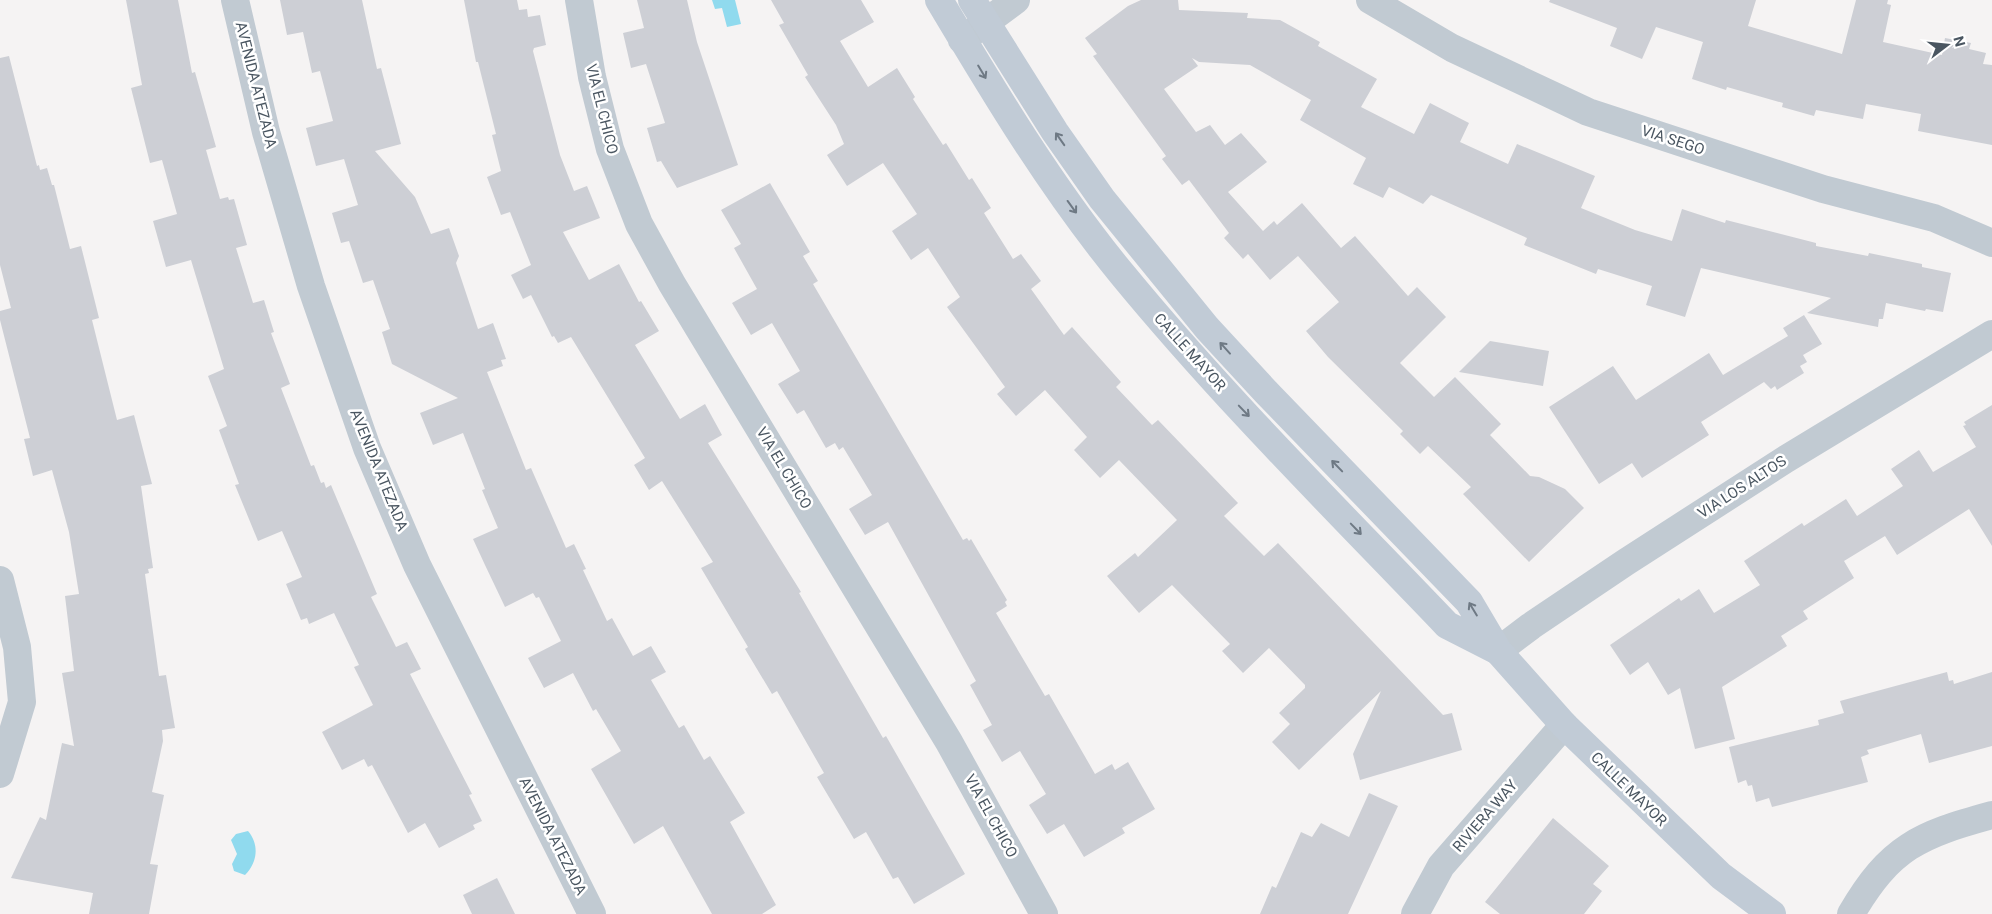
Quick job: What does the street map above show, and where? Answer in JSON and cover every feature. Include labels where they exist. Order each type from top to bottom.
[{"type":"street","name":"AVENIDA ATEZADA","points":[[235,0],[266,132],[312,286],[367,448],[418,566],[592,914]]},
{"type":"street","name":"VIA EL CHICO","points":[[579,0],[592,77],[610,149],[639,224],[672,284],[949,742],[1044,914]]},
{"type":"street","name":"CALLE MAYOR","points":[[939,0],[1017,130],[1120,272],[1188,352],[1448,625],[1498,651]]},
{"type":"street","points":[[962,40],[979,12],[1016,0]]},
{"type":"street","name":"VIA SEGO","points":[[1370,0],[1452,48],[1588,112],[1823,189],[1934,218],[1992,243]]},
{"type":"street","name":"CALLE MAYOR","points":[[979,12],[1055,132],[1102,199],[1207,328],[1266,392],[1469,602],[1498,651],[1564,725],[1721,876],[1772,914]]},
{"type":"street","name":"VIA LOS ALTOS","points":[[1498,651],[1531,626],[1626,562],[1770,469],[1992,334]]},
{"type":"street","points":[[0,580],[17,647],[22,702],[0,774]]},
{"type":"street","name":"RIVIERA WAY","points":[[1416,914],[1441,866],[1564,725]]},
{"type":"street","points":[[1851,914],[1868,885],[1892,858],[1920,839],[1959,824],[1992,815]]},
{"type":"water","points":[[712,0],[735,0],[741,24],[727,27],[722,8],[715,9]]},
{"type":"water","points":[[248,831],[254,842],[255,854],[252,865],[245,875],[234,871],[232,864],[237,854],[231,840],[236,834]]},
{"type":"building","points":[[126,0],[178,0],[192,73],[195,72],[216,147],[206,150],[220,199],[228,197],[229,200],[234,199],[247,245],[236,248],[253,303],[264,300],[274,332],[271,333],[290,384],[281,388],[311,466],[314,465],[321,483],[324,482],[326,488],[331,485],[377,594],[371,597],[396,647],[407,642],[421,669],[410,674],[472,794],[469,795],[482,821],[473,825],[475,829],[439,848],[425,823],[408,833],[372,765],[368,767],[364,759],[342,770],[322,732],[373,705],[354,667],[359,665],[334,613],[309,624],[307,618],[301,620],[286,584],[302,577],[282,531],[258,541],[235,485],[239,484],[219,430],[227,426],[208,376],[224,369],[191,260],[166,267],[153,221],[177,214],[162,160],[150,163],[131,88],[142,85]]},
{"type":"building","points":[[280,0],[362,0],[377,69],[381,68],[401,144],[375,151],[415,197],[431,234],[449,228],[459,256],[456,263],[478,329],[493,323],[506,359],[501,360],[503,366],[487,372],[526,470],[531,468],[566,548],[574,544],[586,569],[583,570],[607,621],[612,618],[633,656],[651,646],[666,672],[651,680],[679,728],[684,725],[704,760],[710,756],[745,813],[730,822],[776,905],[762,914],[712,914],[663,826],[634,844],[591,769],[621,751],[596,709],[593,711],[573,673],[544,688],[528,658],[561,641],[539,597],[536,598],[533,593],[505,607],[485,565],[473,539],[498,528],[482,490],[485,489],[463,433],[433,445],[420,413],[458,398],[392,364],[382,332],[390,329],[373,280],[363,283],[349,241],[341,243],[332,213],[358,205],[344,159],[316,166],[306,128],[333,121],[320,71],[312,73],[303,32],[287,35]]},
{"type":"building","points":[[464,0],[517,0],[519,10],[527,9],[528,17],[540,15],[546,45],[534,48],[533,51],[560,155],[574,191],[587,186],[600,218],[563,232],[589,280],[619,264],[639,302],[641,301],[659,331],[635,345],[680,419],[705,404],[722,435],[708,443],[801,592],[799,593],[883,738],[886,736],[965,874],[914,904],[898,877],[893,879],[866,832],[854,839],[817,777],[824,773],[777,691],[772,694],[745,649],[748,647],[701,568],[713,562],[662,481],[649,490],[634,465],[645,458],[571,337],[558,343],[554,336],[552,337],[531,295],[523,299],[511,275],[531,265],[510,212],[501,215],[487,177],[501,171],[492,135],[496,134],[478,62],[476,62]]},
{"type":"building","points":[[637,0],[687,0],[697,42],[738,165],[677,188],[661,161],[657,162],[647,128],[665,123],[646,64],[631,68],[623,33],[644,28]]},
{"type":"building","points":[[771,0],[861,0],[874,22],[840,41],[868,87],[897,68],[915,97],[913,99],[943,145],[946,143],[969,180],[972,178],[991,208],[984,213],[1013,259],[1021,254],[1041,281],[1031,289],[1064,335],[1072,327],[1121,382],[1116,387],[1152,425],[1158,420],[1238,503],[1224,516],[1264,556],[1278,543],[1443,715],[1452,713],[1462,750],[1360,780],[1353,754],[1381,691],[1299,770],[1272,742],[1290,724],[1279,713],[1305,688],[1305,685],[1269,648],[1243,673],[1222,651],[1230,644],[1172,585],[1139,613],[1107,576],[1135,553],[1138,557],[1177,520],[1119,460],[1100,478],[1074,450],[1087,437],[1045,390],[1016,416],[997,394],[1005,387],[947,307],[960,297],[928,248],[911,260],[892,231],[917,214],[883,163],[847,186],[827,155],[844,144],[836,125],[805,77],[808,75],[779,25],[784,23]]},
{"type":"building","points":[[1141,0],[1178,0],[1179,10],[1248,13],[1247,18],[1280,20],[1320,42],[1318,46],[1377,79],[1361,107],[1414,134],[1430,103],[1469,123],[1460,142],[1508,164],[1517,144],[1595,176],[1581,208],[1635,230],[1672,241],[1682,209],[1725,223],[1726,220],[1816,243],[1816,246],[1868,256],[1869,253],[1922,264],[1922,267],[1951,273],[1943,312],[1926,309],[1925,311],[1886,303],[1883,319],[1879,319],[1878,327],[1807,313],[1831,298],[1701,268],[1685,317],[1646,305],[1652,286],[1598,269],[1596,274],[1524,245],[1527,238],[1431,195],[1423,204],[1389,187],[1383,198],[1353,184],[1366,158],[1300,120],[1311,100],[1250,65],[1199,62],[1192,58],[1198,66],[1164,89],[1196,132],[1210,125],[1225,145],[1241,133],[1267,162],[1228,192],[1263,231],[1274,221],[1277,225],[1302,203],[1341,248],[1355,236],[1408,296],[1417,287],[1446,317],[1400,363],[1434,397],[1455,377],[1501,424],[1490,435],[1530,476],[1539,477],[1565,489],[1584,508],[1529,562],[1463,494],[1471,487],[1428,446],[1420,454],[1400,434],[1403,431],[1328,357],[1306,331],[1339,302],[1298,256],[1270,280],[1248,254],[1243,259],[1224,238],[1229,233],[1189,180],[1182,185],[1162,159],[1166,156],[1093,56],[1097,54],[1085,38],[1128,6]]},
{"type":"building","points":[[1550,0],[1756,0],[1748,26],[1842,54],[1856,0],[1888,0],[1887,4],[1891,5],[1883,42],[1942,55],[1945,38],[1971,43],[1969,49],[1986,53],[1983,64],[1992,65],[1992,145],[1918,131],[1921,114],[1866,104],[1863,119],[1816,110],[1814,116],[1782,107],[1783,103],[1727,87],[1726,90],[1692,79],[1703,42],[1656,27],[1642,59],[1610,46],[1617,28],[1549,2]]},
{"type":"building","points":[[9,56],[37,166],[39,165],[40,170],[47,168],[52,185],[54,185],[70,249],[81,246],[99,318],[92,320],[117,420],[134,415],[152,484],[141,486],[153,568],[148,569],[149,573],[145,574],[159,676],[166,675],[175,728],[162,730],[163,741],[152,792],[164,795],[150,864],[158,865],[149,914],[89,914],[93,893],[11,878],[40,817],[46,820],[62,743],[74,746],[62,673],[74,671],[65,596],[79,594],[69,532],[52,470],[33,476],[24,439],[30,438],[0,320],[0,311],[11,308],[0,265],[0,58]]},
{"type":"building","points":[[770,183],[810,252],[803,256],[818,281],[813,284],[963,540],[967,538],[969,541],[971,539],[1007,600],[1005,602],[1007,606],[996,613],[1045,696],[1049,694],[1095,774],[1112,764],[1115,770],[1128,762],[1155,809],[1122,828],[1125,833],[1084,857],[1064,824],[1047,834],[1029,805],[1046,794],[1020,751],[1002,762],[983,730],[992,725],[970,685],[976,681],[888,522],[865,535],[849,509],[872,495],[843,447],[839,450],[835,443],[826,448],[804,410],[797,414],[778,384],[800,371],[772,323],[751,335],[732,303],[757,289],[734,248],[741,244],[721,210]]},
{"type":"building","points":[[1804,315],[1822,344],[1803,355],[1807,362],[1800,366],[1804,373],[1777,390],[1775,386],[1771,389],[1764,382],[1701,422],[1709,435],[1642,478],[1632,463],[1599,484],[1549,407],[1613,366],[1636,400],[1709,353],[1723,375],[1788,336],[1783,328]]},
{"type":"building","points":[[1490,341],[1549,351],[1543,386],[1459,372]]},
{"type":"building","points":[[1992,405],[1992,546],[1969,509],[1897,555],[1885,536],[1844,561],[1854,578],[1803,611],[1808,619],[1781,636],[1787,646],[1722,687],[1735,739],[1695,749],[1680,688],[1668,695],[1648,662],[1630,675],[1610,645],[1679,598],[1681,601],[1699,589],[1714,613],[1760,585],[1744,561],[1802,523],[1804,526],[1846,499],[1857,516],[1903,486],[1891,469],[1919,450],[1933,472],[1976,447],[1963,426],[1966,425],[1964,422]]},
{"type":"building","points":[[1947,672],[1949,681],[1953,680],[1954,684],[1992,672],[1992,746],[1929,763],[1921,734],[1867,750],[1869,754],[1861,757],[1868,782],[1772,807],[1769,798],[1756,802],[1752,785],[1748,786],[1746,780],[1738,783],[1729,747],[1819,725],[1818,720],[1844,713],[1840,701]]},
{"type":"building","points":[[1369,793],[1398,806],[1348,914],[1260,914],[1272,886],[1276,888],[1301,832],[1312,837],[1321,823],[1349,837]]},
{"type":"building","points":[[1553,818],[1609,866],[1593,884],[1602,891],[1584,914],[1500,914],[1485,902]]},
{"type":"building","points":[[497,878],[515,914],[472,914],[463,895]]}]
